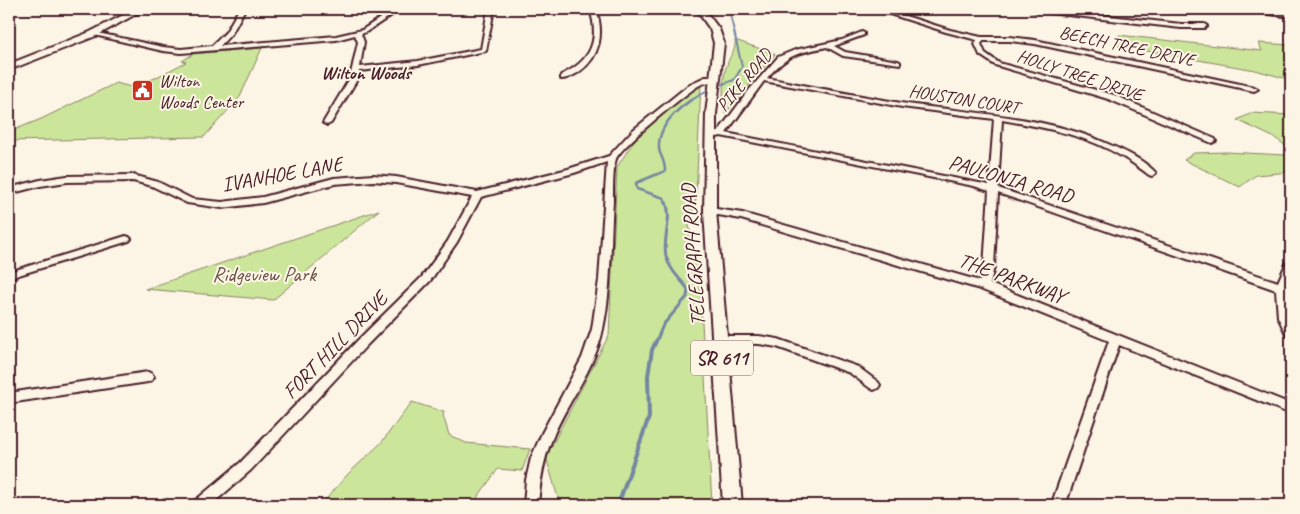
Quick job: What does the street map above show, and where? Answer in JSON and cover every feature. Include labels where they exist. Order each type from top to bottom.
[{"type":"main road","name":"TELEGRAPH ROAD","points":[[700,9],[712,23],[718,38],[719,52],[711,114],[716,135],[709,165],[710,211],[734,505]]},
{"type":"main road","points":[[9,67],[93,34],[139,10]]},
{"type":"street","points":[[109,9],[139,10]]},
{"type":"street","points":[[213,49],[230,33],[242,9]]},
{"type":"street","points":[[93,34],[181,51],[319,41],[358,33],[377,23],[396,9]]},
{"type":"street","points":[[356,69],[418,63],[484,50],[491,9]]},
{"type":"street","points":[[564,77],[582,67],[595,47],[599,32],[598,20],[592,9]]},
{"type":"street","name":"BEECH TREE DRIVE","points":[[870,9],[879,9],[948,31],[981,39],[1010,39],[1035,42],[1254,89]]},
{"type":"street","points":[[1032,9],[1189,27],[1204,26]]},
{"type":"street","points":[[1249,9],[1291,15]]},
{"type":"street","points":[[1129,10],[1132,21]]},
{"type":"street","points":[[327,123],[350,86],[356,69],[361,42],[358,33]]},
{"type":"street","name":"PIKE ROAD","points":[[716,135],[777,61],[784,56],[851,40],[862,34]]},
{"type":"street","name":"HOLLY TREE DRIVE","points":[[981,39],[978,44],[980,51],[997,64],[1111,97],[1212,141]]},
{"type":"street","points":[[828,45],[843,54],[898,63]]},
{"type":"street","points":[[477,196],[612,158],[636,132],[693,86],[705,78],[716,79]]},
{"type":"street","name":"HOUSTON COURT","points":[[763,79],[1056,129],[1084,136],[1129,157],[1152,173]]},
{"type":"street","points":[[984,286],[989,267],[998,118]]},
{"type":"street","name":"PAULONIA ROAD","points":[[716,135],[975,184],[1283,288]]},
{"type":"street","points":[[531,505],[533,470],[545,437],[589,353],[599,322],[612,158]]},
{"type":"street","name":"IVANHOE LANE","points":[[9,192],[40,183],[67,179],[133,178],[155,184],[190,201],[222,204],[263,200],[334,181],[373,178],[396,180],[477,196]]},
{"type":"street","name":"FORT HILL DRIVE","points":[[201,505],[246,466],[363,342],[426,279],[452,242],[477,196]]},
{"type":"street","name":"THE PARKWAY","points":[[710,211],[742,216],[984,286],[1291,409]]},
{"type":"street","points":[[9,274],[126,239]]},
{"type":"street","points":[[1291,264],[1287,270],[1283,288],[1282,312],[1291,333]]},
{"type":"street","points":[[1060,500],[1116,338]]},
{"type":"street","points":[[720,340],[759,340],[778,343],[846,366],[874,385]]},
{"type":"street","points":[[9,398],[148,377]]},
{"type":"green space","points":[[1119,35],[1262,51],[1259,43],[1291,45],[1291,80],[1255,70],[1118,46]]},
{"type":"green space","points":[[735,40],[775,54],[725,114],[723,102],[724,81],[726,67],[735,47]]},
{"type":"green space","points":[[262,48],[240,97],[204,137],[9,141],[9,132],[41,119],[116,83],[135,88],[186,62],[182,61],[193,54]]},
{"type":"green space","points":[[701,82],[696,199],[689,226],[699,267],[712,505],[560,505],[546,457],[609,335],[617,167],[637,136]]},
{"type":"green space","points":[[1252,113],[1291,115],[1291,172],[1256,175],[1240,187],[1184,160],[1194,153],[1226,152],[1285,155],[1290,149],[1275,138],[1237,120]]},
{"type":"green space","name":"Ridgeview Park","points":[[379,210],[273,300],[145,289],[157,285]]},
{"type":"green space","points":[[412,402],[444,412],[443,415],[449,435],[466,443],[530,449],[522,471],[498,469],[477,498],[480,505],[321,505],[348,474],[381,443]]},
{"type":"waterway","points":[[720,85],[734,80],[742,67],[729,9]]},
{"type":"waterway","points":[[666,203],[664,198],[637,189],[636,183],[665,171],[659,149],[663,130],[674,114],[690,100],[707,91]]},
{"type":"waterway","points":[[656,342],[663,325],[687,297],[688,289],[667,261],[665,242],[668,208],[666,202]]},
{"type":"waterway","points":[[618,505],[649,417],[648,376],[652,350],[656,341]]},
{"type":"place","name":"Wilton Woods Center","points":[[143,91]]},
{"type":"district","name":"Wilton Woods","points":[[366,73]]}]
